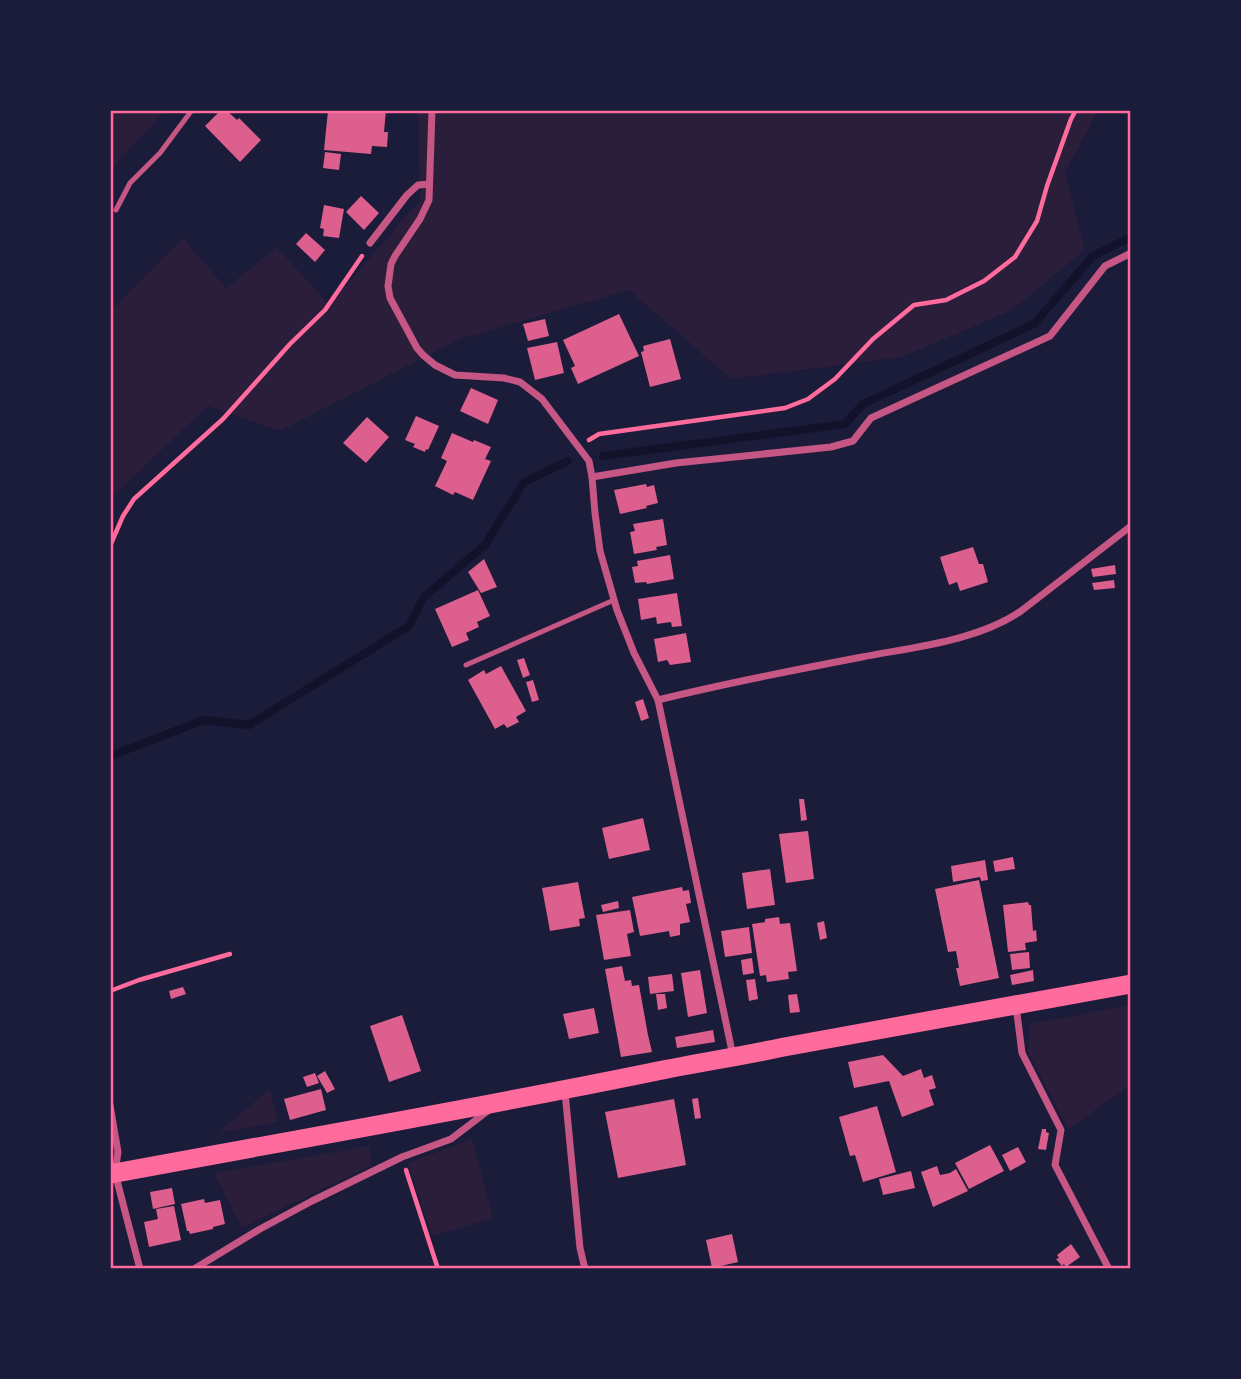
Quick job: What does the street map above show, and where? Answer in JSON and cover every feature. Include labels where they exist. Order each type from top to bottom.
[{"type":"highway","points":[[113,1173],[1131,984]]},
{"type":"street","points":[[432,110],[429,200],[420,219],[395,256],[389,273],[390,298],[417,348],[435,365],[455,375],[504,378],[520,382],[542,399],[589,461],[600,551],[614,600],[634,653],[658,700],[734,1058]]},
{"type":"street","points":[[370,243],[407,195],[418,185],[429,184]]},
{"type":"street","points":[[592,477],[676,463],[831,447],[853,440],[871,418],[1050,336],[1105,266],[1131,253]]},
{"type":"street","points":[[658,700],[726,683],[950,640],[1007,621],[1131,526]]},
{"type":"street","points":[[1016,1004],[1022,1053],[1061,1130],[1055,1165],[1109,1269]]},
{"type":"street","points":[[565,1089],[580,1248],[585,1269]]},
{"type":"street","points":[[194,1269],[302,1206],[402,1157],[451,1139],[501,1101]]},
{"type":"street","points":[[110,1105],[118,1152],[113,1173],[140,1269]]},
{"type":"lane","points":[[116,210],[130,183],[160,153],[192,110]]},
{"type":"lane","points":[[466,665],[614,600]]},
{"type":"path","points":[[578,447],[599,434],[785,408],[808,399],[835,379],[873,340],[914,306],[946,300],[984,281],[1014,257],[1037,222],[1047,186],[1076,110]]},
{"type":"path","points":[[110,547],[123,516],[134,499],[223,419],[325,310],[370,243]]},
{"type":"path","points":[[110,990],[139,979],[230,954]]},
{"type":"path","points":[[402,1157],[438,1269]]},
{"type":"shaded area","points":[[110,110],[166,110],[110,170]]},
{"type":"shaded area","points":[[418,110],[1099,110],[1065,172],[1085,250],[1012,310],[902,357],[731,379],[629,290],[460,339],[280,431],[208,406],[115,494],[110,491],[110,311],[183,238],[226,288],[277,247],[329,305],[420,200]]},
{"type":"shaded area","points":[[1131,1005],[1131,1085],[1068,1129],[1028,1052],[1030,1024]]},
{"type":"shaded area","points":[[270,1089],[278,1122],[218,1133]]},
{"type":"shaded area","points":[[472,1139],[493,1218],[432,1236],[408,1163]]},
{"type":"shaded area","points":[[369,1146],[372,1165],[242,1228],[214,1173]]},
{"type":"building","points":[[221,110],[226,110],[237,120],[239,118],[261,140],[240,162],[205,126]]},
{"type":"building","points":[[352,110],[386,110],[384,132],[388,132],[387,147],[372,146],[371,154],[324,150],[328,111],[352,113]]},
{"type":"building","points":[[325,152],[341,154],[339,170],[323,168]]},
{"type":"building","points":[[361,196],[379,213],[364,230],[346,212]]},
{"type":"building","points":[[324,205],[344,209],[339,238],[323,236],[324,229],[320,228]]},
{"type":"building","points":[[306,233],[325,250],[315,262],[296,244]]},
{"type":"building","points":[[619,314],[639,356],[578,384],[571,368],[575,366],[563,340]]},
{"type":"building","points":[[545,319],[549,336],[528,341],[523,324]]},
{"type":"building","points":[[670,339],[681,379],[650,387],[641,352],[644,351],[643,346]]},
{"type":"building","points":[[557,342],[564,373],[535,380],[527,348]]},
{"type":"building","points":[[471,388],[498,400],[488,424],[460,411]]},
{"type":"building","points":[[416,416],[439,426],[425,452],[405,440]]},
{"type":"building","points":[[367,417],[389,437],[366,463],[343,443]]},
{"type":"building","points":[[452,433],[491,447],[485,459],[491,461],[473,500],[455,492],[453,495],[435,486],[447,461],[441,458]]},
{"type":"building","points":[[646,484],[647,487],[654,485],[658,503],[620,514],[614,490]]},
{"type":"building","points":[[663,519],[667,545],[656,547],[657,550],[634,554],[630,532],[635,531],[633,524]]},
{"type":"building","points":[[973,547],[979,564],[983,564],[988,582],[960,591],[957,582],[949,585],[940,557]]},
{"type":"building","points":[[670,555],[674,579],[647,584],[635,583],[632,567],[638,566],[637,561]]},
{"type":"building","points":[[484,559],[497,587],[481,593],[468,572]]},
{"type":"building","points":[[1115,565],[1116,574],[1093,577],[1091,569]]},
{"type":"building","points":[[1114,580],[1115,588],[1094,590],[1092,583]]},
{"type":"building","points":[[478,590],[490,616],[477,622],[479,627],[466,633],[469,640],[452,647],[435,609]]},
{"type":"building","points":[[677,593],[682,626],[672,627],[671,622],[657,624],[656,617],[641,620],[638,599]]},
{"type":"building","points":[[686,633],[691,662],[670,665],[667,660],[658,662],[654,639]]},
{"type":"building","points":[[524,658],[530,675],[523,678],[517,660]]},
{"type":"building","points":[[501,666],[526,711],[516,717],[519,722],[507,728],[504,724],[495,729],[468,680],[484,670],[486,674]]},
{"type":"building","points":[[533,680],[539,700],[532,702],[526,682]]},
{"type":"building","points":[[643,699],[649,718],[641,721],[635,702]]},
{"type":"building","points":[[799,799],[804,799],[807,820],[801,821]]},
{"type":"building","points":[[643,818],[650,850],[609,859],[602,828]]},
{"type":"building","points":[[808,831],[814,879],[786,883],[779,834]]},
{"type":"building","points":[[1013,857],[1015,869],[995,872],[993,861]]},
{"type":"building","points":[[985,860],[988,880],[981,881],[980,877],[953,882],[951,866]]},
{"type":"building","points":[[770,869],[775,905],[747,909],[742,873]]},
{"type":"building","points":[[979,880],[999,978],[960,986],[956,951],[948,952],[935,889]]},
{"type":"building","points":[[578,882],[585,918],[579,919],[580,926],[550,931],[542,888]]},
{"type":"building","points":[[682,887],[683,891],[689,890],[691,903],[686,904],[690,922],[680,924],[680,935],[670,937],[669,931],[640,936],[632,897]]},
{"type":"building","points":[[618,901],[619,908],[603,912],[601,905]]},
{"type":"building","points":[[1028,902],[1031,905],[1033,931],[1036,930],[1037,941],[1025,943],[1026,950],[1008,952],[1003,905]]},
{"type":"building","points":[[630,910],[634,932],[627,934],[631,956],[604,960],[596,915]]},
{"type":"building","points":[[779,917],[780,924],[790,923],[797,971],[788,972],[789,979],[767,982],[766,975],[760,976],[752,924]]},
{"type":"building","points":[[824,921],[827,938],[820,940],[817,923]]},
{"type":"building","points":[[749,927],[752,953],[725,957],[721,931]]},
{"type":"building","points":[[1029,952],[1030,968],[1012,970],[1010,954]]},
{"type":"building","points":[[752,958],[754,973],[743,975],[741,960]]},
{"type":"building","points":[[622,966],[625,981],[631,980],[632,986],[639,985],[652,1052],[621,1057],[605,969]]},
{"type":"building","points":[[700,970],[707,1013],[688,1017],[681,973]]},
{"type":"building","points":[[1033,970],[1034,981],[1012,985],[1010,975]]},
{"type":"building","points":[[672,974],[674,991],[650,994],[648,977]]},
{"type":"building","points":[[755,979],[758,999],[749,1001],[746,980]]},
{"type":"building","points":[[183,987],[186,994],[171,999],[169,991]]},
{"type":"building","points":[[656,994],[665,994],[667,1008],[658,1010]]},
{"type":"building","points":[[797,994],[800,1012],[790,1013],[788,995]]},
{"type":"building","points":[[594,1008],[599,1033],[569,1039],[563,1014]]},
{"type":"building","points":[[402,1015],[421,1071],[389,1082],[370,1026]]},
{"type":"building","points":[[713,1030],[715,1042],[677,1048],[675,1037]]},
{"type":"building","points":[[883,1055],[903,1076],[921,1069],[924,1078],[932,1075],[936,1088],[929,1090],[934,1105],[902,1117],[889,1081],[854,1088],[848,1062]]},
{"type":"building","points":[[325,1071],[335,1089],[327,1093],[317,1076]]},
{"type":"building","points":[[315,1073],[319,1083],[307,1087],[303,1077]]},
{"type":"building","points":[[321,1089],[326,1110],[290,1120],[284,1099]]},
{"type":"building","points":[[698,1098],[701,1118],[695,1119],[692,1099]]},
{"type":"building","points":[[674,1099],[686,1165],[618,1178],[605,1112]]},
{"type":"building","points":[[877,1106],[896,1172],[863,1182],[855,1155],[850,1156],[839,1117]]},
{"type":"building","points":[[1042,1129],[1049,1133],[1046,1150],[1038,1149]]},
{"type":"building","points":[[990,1145],[1004,1171],[969,1189],[955,1163]]},
{"type":"building","points":[[1018,1147],[1026,1162],[1010,1171],[1002,1155]]},
{"type":"building","points":[[937,1166],[940,1175],[956,1169],[968,1191],[933,1207],[921,1172]]},
{"type":"building","points":[[911,1171],[915,1188],[883,1195],[879,1179]]},
{"type":"building","points":[[172,1188],[175,1204],[153,1209],[150,1192]]},
{"type":"building","points":[[204,1199],[205,1203],[220,1200],[225,1224],[190,1234],[181,1204]]},
{"type":"building","points":[[174,1206],[181,1240],[149,1247],[144,1222],[158,1219],[156,1209]]},
{"type":"building","points":[[732,1234],[738,1262],[712,1268],[706,1240]]},
{"type":"building","points":[[1071,1244],[1080,1257],[1066,1267],[1064,1264],[1062,1266],[1056,1259],[1059,1258],[1057,1255]]},
{"type":"waterway","points":[[603,456],[845,424],[863,404],[1034,324],[1093,256],[1131,237]]},
{"type":"waterway","points":[[110,756],[204,720],[249,725],[409,626],[424,597],[485,545],[524,482],[568,461]]}]
